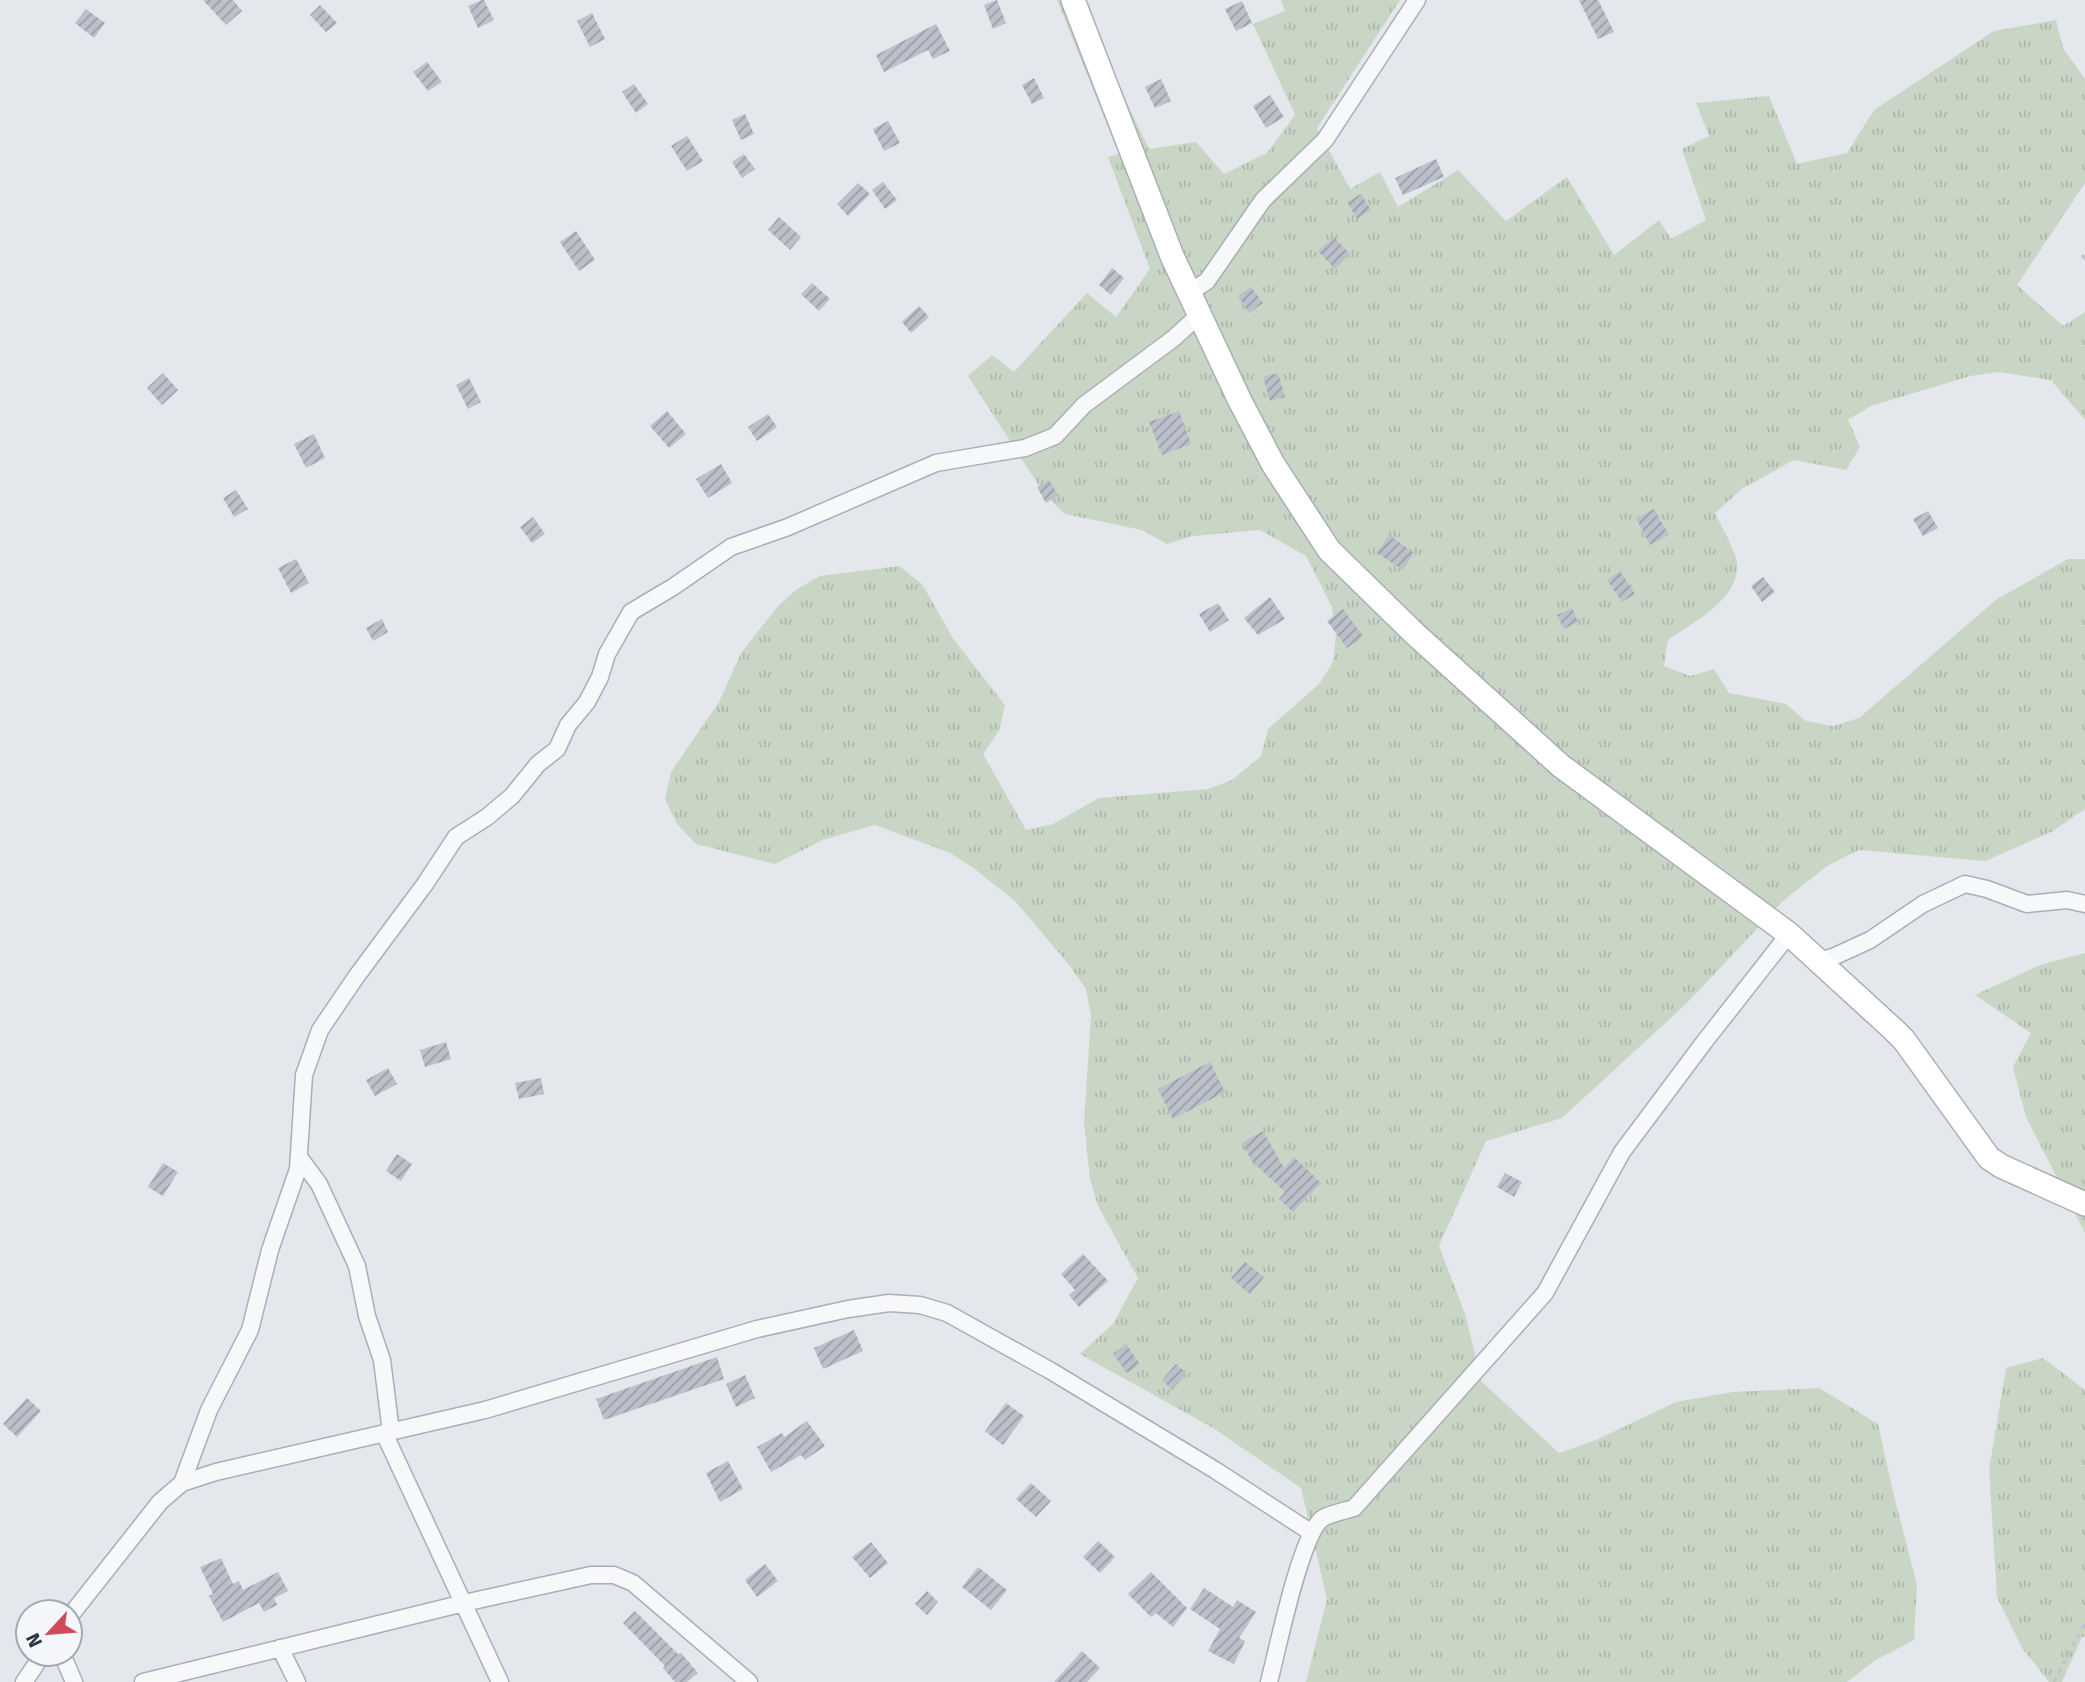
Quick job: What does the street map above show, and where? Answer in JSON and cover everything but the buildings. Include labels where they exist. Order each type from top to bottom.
[{"type":"street","points":[[1073,0],[1156,217],[1199,315],[1273,464],[1321,540],[1415,634],[1561,766],[1789,934],[1904,1040],[1989,1158],[2001,1166],[2085,1203]]},
{"type":"street","points":[[1189,293],[1207,281],[1264,200],[1325,140],[1417,0]]},
{"type":"street","points":[[182,1483],[209,1410],[250,1330],[270,1250],[298,1169],[304,1075],[320,1030],[456,837],[487,817],[512,796],[538,764],[557,749],[568,725],[591,694],[607,654],[631,612],[731,547],[788,527],[936,463],[1025,448],[1055,436],[1084,404],[1174,338],[1199,315]]},
{"type":"street","points":[[1818,961],[1870,940],[1923,904],[1965,884],[2027,904],[2067,900],[2085,904]]},
{"type":"street","points":[[1269,1682],[1303,1553],[1312,1533],[1322,1519],[1354,1508],[1545,1293],[1622,1152],[1789,934]]},
{"type":"street","points":[[299,1157],[319,1184],[357,1266],[367,1315],[382,1360],[388,1433],[500,1682]]},
{"type":"street","points":[[84,1598],[146,1517],[182,1483],[216,1472],[522,1399],[757,1329],[848,1308],[889,1303],[920,1305],[947,1313],[1051,1371],[1255,1495],[1312,1533]]},
{"type":"street","points":[[143,1682],[464,1603],[591,1575],[614,1576],[633,1583],[749,1682]]},
{"type":"street","points":[[280,1648],[297,1682]]},
{"type":"path","points":[[2054,1682],[2085,1623]]},
{"type":"green space","points":[[1057,0],[1077,0],[1149,149],[1196,142],[1224,174],[1267,153],[1295,115],[1253,24],[1285,11],[1281,0],[1400,0],[1317,128],[1350,189],[1380,172],[1398,207],[1458,170],[1506,221],[1567,177],[1614,255],[1659,220],[1671,239],[1706,220],[1682,149],[1709,136],[1696,103],[1769,96],[1797,164],[1847,153],[1874,110],[1994,31],[2056,20],[2063,48],[2085,79],[2085,183],[2017,285],[2063,326],[2085,312],[2085,420],[2051,380],[1999,372],[1970,376],[1871,406],[1848,420],[1860,447],[1846,470],[1794,460],[1743,488],[1715,513],[1736,559],[1736,576],[1731,588],[1713,609],[1668,640],[1664,666],[1690,676],[1714,669],[1729,693],[1786,704],[1806,721],[1833,726],[1859,718],[1997,599],[2068,559],[2085,559],[2085,809],[2053,831],[1985,861],[1859,850],[1827,866],[1783,901],[1686,1004],[1562,1118],[1486,1141],[1439,1246],[1465,1314],[1482,1382],[1559,1453],[1596,1440],[1676,1402],[1733,1392],[1819,1388],[1878,1424],[1917,1585],[1914,1640],[1876,1660],[1847,1682],[1306,1682],[1327,1599],[1301,1488],[1213,1428],[1080,1354],[1113,1324],[1138,1278],[1098,1206],[1090,1179],[1084,1123],[1091,1015],[1086,989],[1070,966],[1015,901],[950,853],[875,825],[825,839],[775,864],[696,844],[677,824],[665,799],[671,772],[719,702],[741,653],[778,606],[797,589],[820,576],[899,566],[922,584],[954,640],[1005,705],[999,731],[983,754],[1026,830],[1053,824],[1099,798],[1208,789],[1232,780],[1261,756],[1268,729],[1320,683],[1333,662],[1336,636],[1332,607],[1306,556],[1260,530],[1193,536],[1167,544],[1142,530],[1065,514],[1045,495],[968,376],[992,355],[1014,372],[1087,293],[1116,317],[1150,269],[1108,157],[1119,154]]},
{"type":"green space","points":[[2085,953],[2085,1233],[2026,1117],[2013,1067],[2031,1033],[1975,995],[2040,965]]},
{"type":"green space","points":[[2043,1358],[2085,1390],[2085,1636],[2082,1637],[2062,1682],[2049,1682],[2022,1648],[1997,1597],[1989,1470],[2006,1368]]}]
